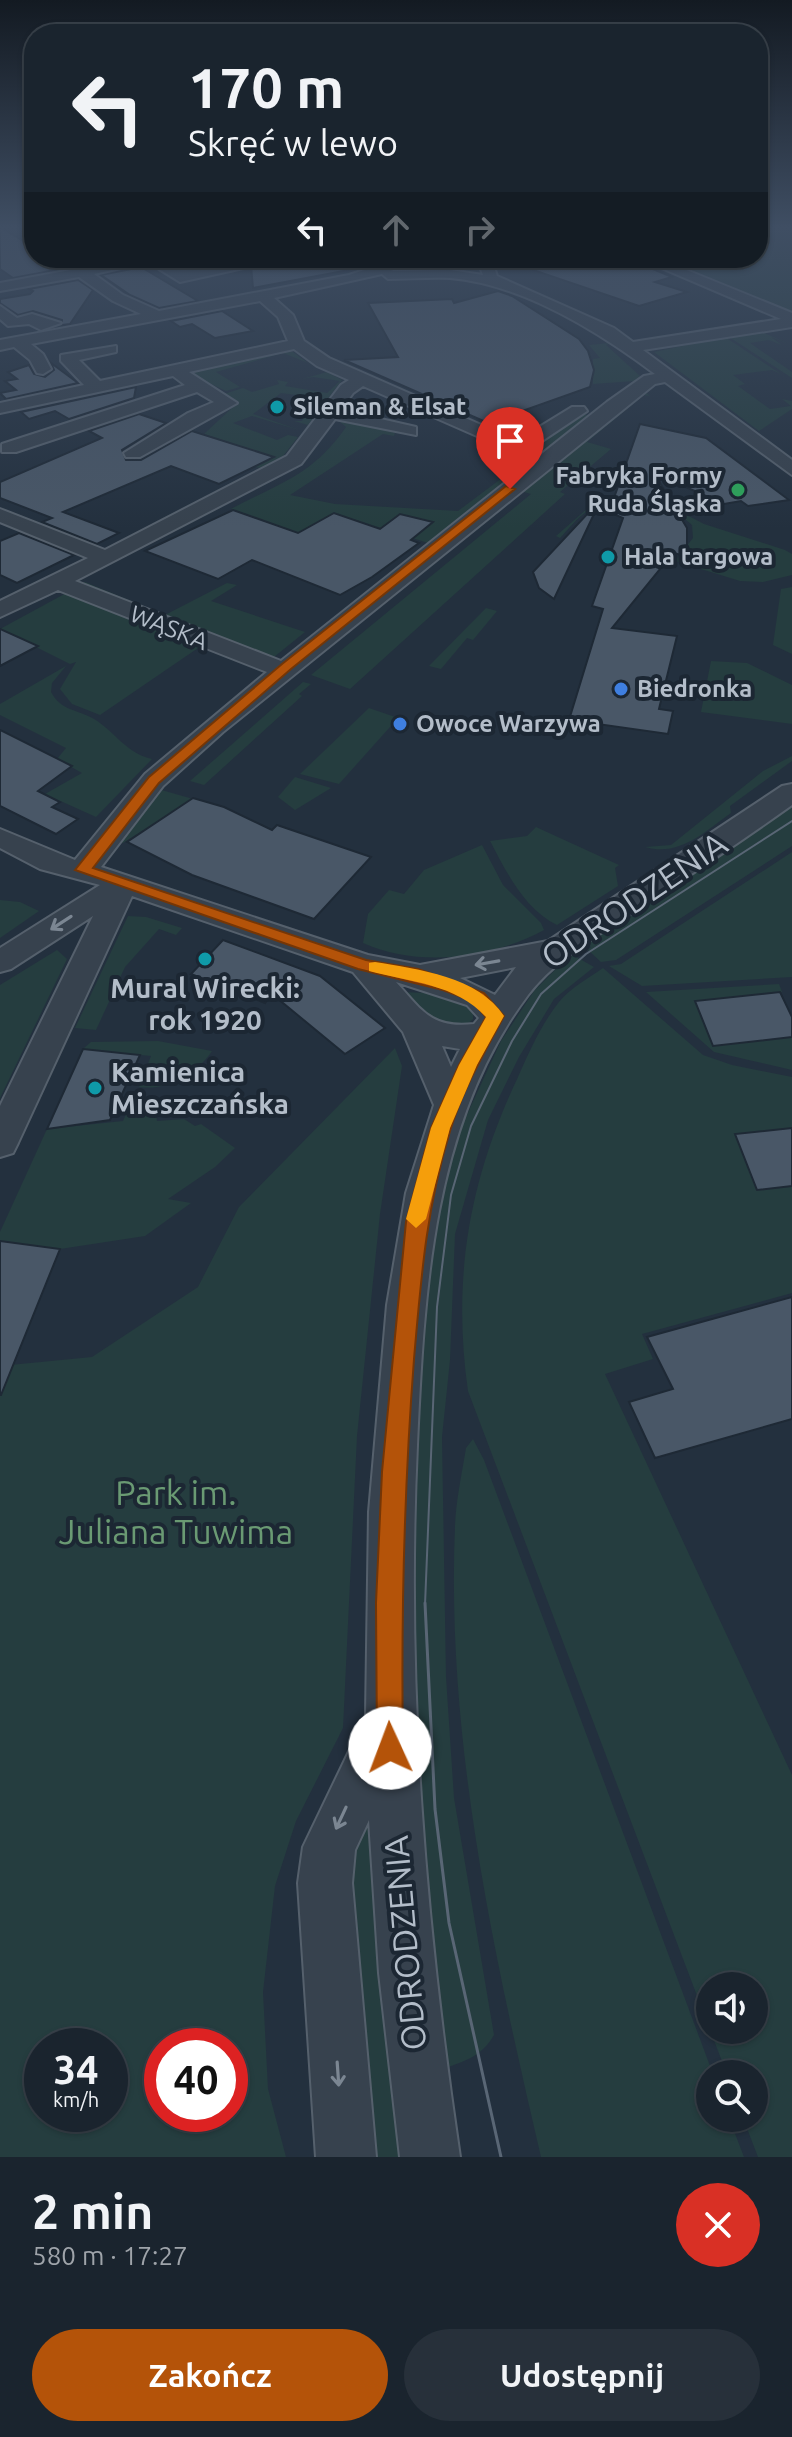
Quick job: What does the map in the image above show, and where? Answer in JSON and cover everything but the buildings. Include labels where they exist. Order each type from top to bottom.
[{"type":"street","points":[[12,362],[40,363],[30,335],[31,327]]},
{"type":"street","points":[[30,335],[36,327]]},
{"type":"street","points":[[0,345],[55,327]]},
{"type":"street","points":[[30,335],[87,327]]},
{"type":"street","points":[[290,327],[297,344],[313,357],[489,437],[512,442],[532,439],[578,411],[615,416]]},
{"type":"street","points":[[600,327],[792,469]]},
{"type":"street","points":[[618,327],[667,341]]},
{"type":"street","points":[[630,347],[752,327]]},
{"type":"street","points":[[0,408],[297,344]]},
{"type":"street","points":[[96,387],[67,358],[110,349]]},
{"type":"street","points":[[133,453],[194,417],[228,403],[174,372]]},
{"type":"street","points":[[83,870],[154,780],[282,670],[646,395],[650,380],[670,376]]},
{"type":"street","points":[[0,610],[254,484],[294,460],[347,389],[361,380]]},
{"type":"street","points":[[11,456],[201,385]]},
{"type":"street","points":[[331,413],[410,431]]},
{"type":"street","points":[[594,443],[615,416]]},
{"type":"street","points":[[0,515],[106,558]]},
{"type":"street","name":"WĄSKA","points":[[57,582],[282,670]]},
{"type":"street","name":"ODRODZENIA","points":[[430,2157],[402,1940],[389,1723],[391,1535],[408,1284],[419,1207],[451,1104],[490,1026],[535,966],[792,792]]},
{"type":"street","points":[[0,837],[37,857],[364,965],[418,975],[478,997],[490,1026],[456,1038],[417,1027]]},
{"type":"street","points":[[0,962],[123,884]]},
{"type":"street","points":[[3,1137],[123,884]]},
{"type":"street","points":[[418,975],[555,950]]},
{"type":"street","points":[[364,965],[417,1027],[451,1104]]},
{"type":"street","points":[[346,2157],[325,1883],[329,1847],[389,1723]]},
{"type":"green space","points":[[760,331],[789,344],[771,337],[782,345],[769,340],[750,343],[792,372],[792,378],[729,337]]},
{"type":"green space","points":[[725,337],[781,374],[772,370],[733,375],[745,384],[738,386],[770,409],[791,406],[782,399],[792,401],[792,409],[759,431],[654,352]]},
{"type":"green space","points":[[610,343],[606,345],[640,376],[634,381],[593,384],[593,359],[600,358],[589,345]]},
{"type":"green space","points":[[281,351],[293,352],[308,363],[283,353],[216,372],[240,387],[226,391],[192,375],[197,370]]},
{"type":"green space","points":[[327,372],[342,380],[308,425],[294,421],[302,421],[310,397],[281,393],[253,414],[299,430],[252,416],[233,423],[277,440],[288,435],[298,437],[283,456],[261,468],[254,467],[271,456],[204,434],[233,407],[232,398],[224,394],[243,388],[252,392],[279,384],[277,380],[288,382],[285,386],[327,393],[340,381],[313,377],[302,379]]},
{"type":"green space","points":[[645,392],[650,396],[644,395],[587,442],[611,449],[560,492],[565,494],[350,689],[311,675],[531,494],[517,490]]},
{"type":"green space","points":[[584,414],[590,416],[428,543],[334,513],[282,543],[251,516],[231,509],[308,467],[346,427],[339,421],[347,421],[395,433],[394,436],[383,434],[290,495],[335,504],[458,511],[538,451],[529,448],[532,445]]},
{"type":"green space","points":[[626,500],[669,506],[704,524],[785,550],[792,554],[792,575],[763,582],[740,581],[675,561],[693,538],[692,525],[671,512],[642,504],[599,506],[580,516],[560,538],[556,536],[588,508]]},
{"type":"green space","points":[[85,582],[165,615],[227,583],[237,585],[211,601],[305,632],[269,661],[79,585]]},
{"type":"green space","points":[[792,587],[792,654],[773,645],[781,589]]},
{"type":"green space","points":[[70,591],[201,646],[100,715],[72,704],[60,689],[76,662],[70,664],[0,629]]},
{"type":"green space","points":[[486,608],[497,611],[473,640],[467,638],[441,669],[429,666]]},
{"type":"green space","points":[[711,661],[747,663],[792,685],[792,724],[701,712]]},
{"type":"green space","points":[[66,666],[52,683],[51,692],[55,698],[94,719],[135,752],[152,759],[96,817],[45,794],[82,773],[57,759],[66,748],[0,715],[0,704]]},
{"type":"green space","points":[[303,682],[311,684],[299,694],[302,696],[204,785],[190,781]]},
{"type":"green space","points":[[369,708],[398,718],[339,784],[300,774]]},
{"type":"green space","points":[[792,756],[792,761],[730,806],[731,813],[701,835],[669,849],[645,847],[671,845],[763,771]]},
{"type":"green space","points":[[295,777],[331,788],[295,810],[278,797]]},
{"type":"green space","points":[[158,789],[193,799],[123,843],[116,840]]},
{"type":"green space","points":[[792,805],[792,846],[616,960],[601,962],[588,950],[591,947],[586,944]]},
{"type":"green space","points":[[536,827],[619,865],[615,868],[618,886],[557,925],[545,918],[517,888],[490,841],[527,836]]},
{"type":"green space","points":[[482,845],[503,885],[541,923],[544,930],[501,948],[454,957],[407,956],[363,943],[368,914],[389,890],[404,894],[424,870]]},
{"type":"green space","points":[[792,852],[792,977],[642,986],[609,966],[621,964]]},
{"type":"green space","points":[[0,900],[20,902],[39,911],[0,938]]},
{"type":"green space","points":[[128,916],[146,917],[182,928],[176,935],[159,929],[125,967],[96,1030],[75,1028]]},
{"type":"green space","points":[[57,950],[67,959],[0,1098],[0,985]]},
{"type":"green space","points":[[571,954],[594,967],[554,999],[519,1057],[488,1120],[455,1234],[450,1360],[442,1437],[446,1677],[454,1798],[494,2035],[479,2052],[445,2068],[414,1760],[411,1603],[421,1358],[432,1225],[458,1134],[501,1041],[534,991]]},
{"type":"green space","points":[[603,968],[703,1055],[732,1065],[792,1077],[792,1128],[735,1135],[757,1190],[792,1186],[792,1293],[642,1334],[653,1359],[605,1374],[792,1775],[792,2157],[758,2157],[748,2132],[768,2132],[768,2060],[722,2060],[715,2044],[768,2044],[768,1972],[696,1972],[696,1993],[468,1391],[462,1309],[464,1269],[476,1192],[501,1115],[536,1038],[559,1002]]},
{"type":"green space","points":[[779,984],[782,992],[695,1002],[714,1046],[792,1037],[792,1070],[714,1052],[646,992]]},
{"type":"green space","points":[[402,992],[454,994],[473,1006],[473,1019],[464,1027],[431,1023]]},
{"type":"green space","points":[[158,1041],[212,1051],[198,1067],[180,1080],[150,1088],[139,1087],[151,1056],[83,1049],[91,1042]]},
{"type":"green space","name":"Park im. Juliana Tuwima","points":[[395,1048],[402,1066],[380,1214],[357,1436],[343,1728],[296,1821],[275,1886],[263,1992],[268,2089],[286,2157],[0,2157],[0,1366],[92,1357],[198,1287],[239,1207]]},
{"type":"green space","points":[[135,1095],[154,1099],[157,1121],[184,1119],[195,1126],[201,1124],[235,1148],[215,1167],[168,1199],[191,1203],[145,1236],[60,1249],[0,1241],[0,1232],[47,1129],[123,1121]]},
{"type":"green space","points":[[473,1439],[484,1460],[696,2028],[696,2044],[702,2044],[708,2060],[696,2060],[696,2132],[734,2132],[744,2157],[541,2157],[490,1923],[466,1765],[454,1606],[456,1516],[466,1448]]},
{"type":"green space","points":[[369,1818],[383,2000],[403,2157],[367,2157],[342,1880]]},
{"type":"tram line","points":[[425,1604],[437,1307],[451,1195],[471,1126],[512,1041],[541,994],[586,954],[792,821]]},
{"type":"tram line","points":[[425,1604],[435,1809],[449,1923],[501,2157]]},
{"type":"slow traffic","points":[[375,967],[418,975],[478,997],[496,1016],[468,1065],[441,1128],[416,1219]]},
{"type":"place","name":"Sileman & Elsat","points":[[277,407]]},
{"type":"place","name":"Fabryka Formy Ruda Śląska","points":[[738,490]]},
{"type":"place","name":"Hala targowa","points":[[608,557]]},
{"type":"place","name":"Biedronka","points":[[621,689]]},
{"type":"place","name":"Owoce Warzywa","points":[[400,724]]},
{"type":"place","name":"Mural Wirecki: rok 1920","points":[[205,959]]},
{"type":"place","name":"Kamienica Mieszczańska","points":[[95,1088]]},
{"type":"route","points":[[390,1748],[388,1603],[393,1472],[416,1222],[441,1128],[468,1065],[496,1016],[478,997],[418,975],[364,965],[83,870],[154,780],[286,667],[510,489]]}]
